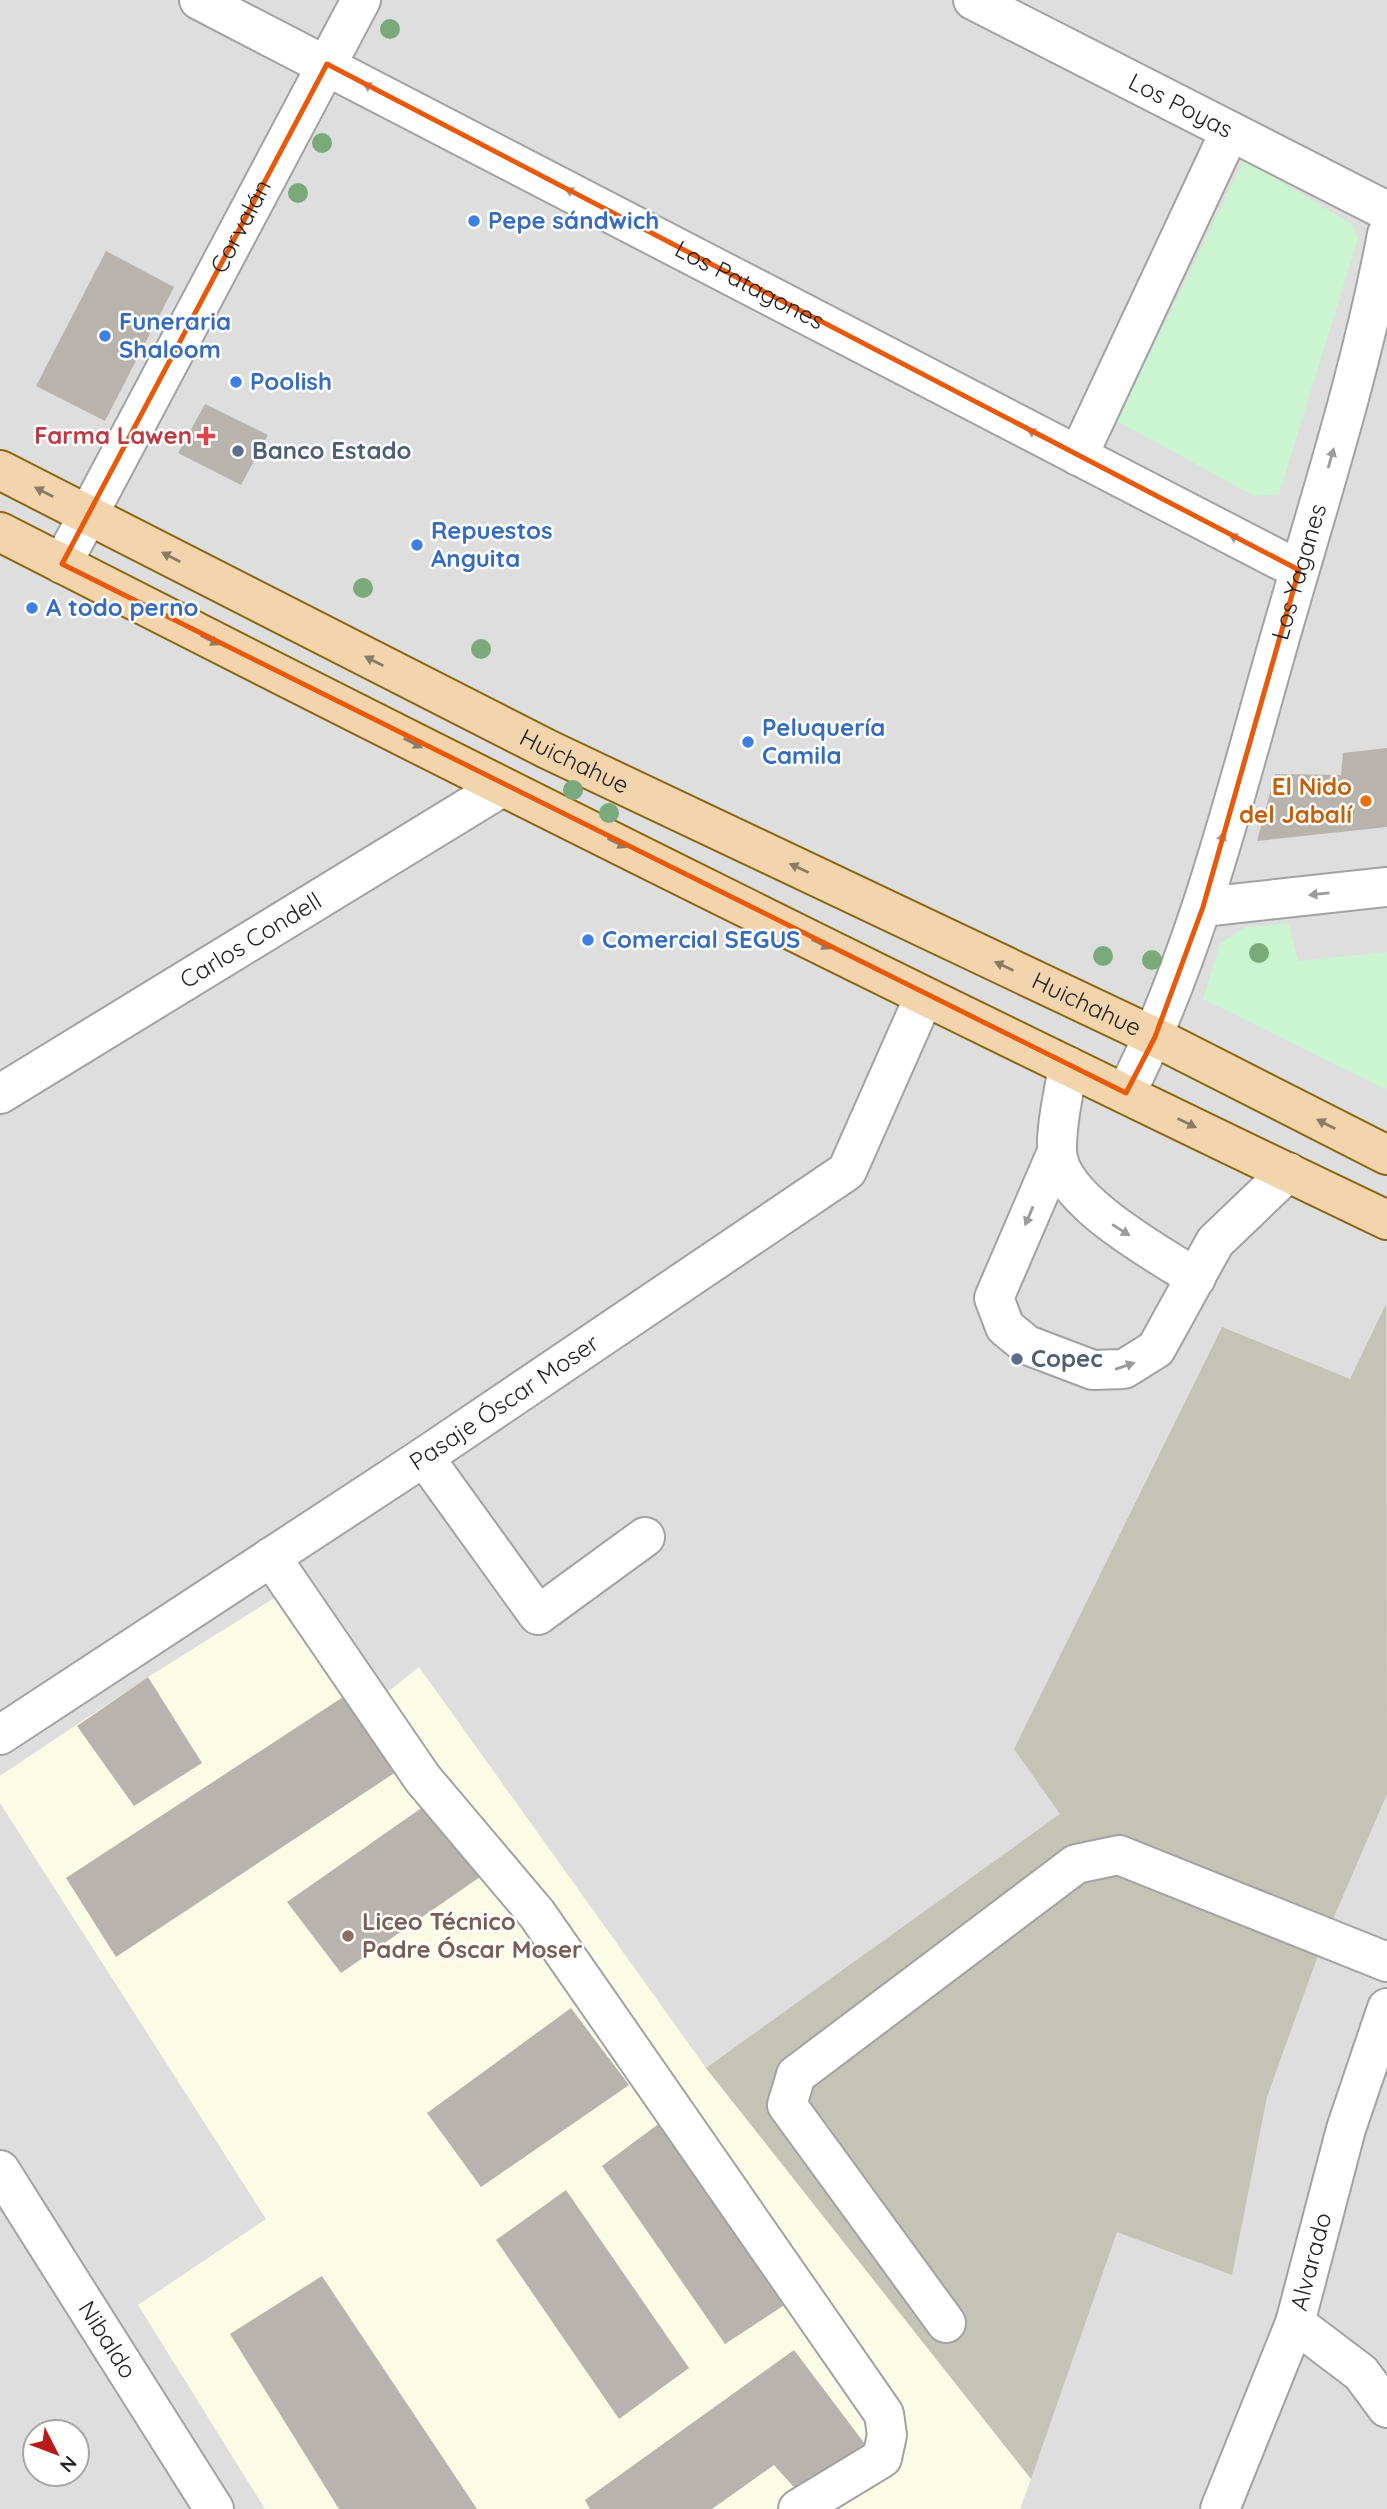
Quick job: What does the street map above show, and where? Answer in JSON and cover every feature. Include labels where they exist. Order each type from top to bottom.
[{"type":"main road","name":"Huichahue","points":[[0,470],[547,749],[1154,1037],[1387,1155]]},
{"type":"main road","points":[[0,531],[502,787],[925,997],[1387,1220]]},
{"type":"street","name":"Los Patagones","points":[[199,0],[1299,570]]},
{"type":"street","name":"Corvalán","points":[[62,564],[360,0]]},
{"type":"street","name":"Los Poyas","points":[[974,0],[1387,211]]},
{"type":"street","points":[[1078,456],[1230,131]]},
{"type":"street","name":"Los Yaganes","points":[[1203,907],[1382,288],[1387,234]]},
{"type":"street","name":"Carlos Condell","points":[[0,1094],[502,787]]},
{"type":"street","points":[[1203,907],[1387,887]]},
{"type":"street","name":"Huichahue","points":[[1126,1093],[1154,1037],[1203,907]]},
{"type":"street","name":"Pasaje Óscar Moser","points":[[0,1735],[424,1457],[847,1171],[925,997]]},
{"type":"street","points":[[1068,1066],[1056,1153],[994,1298],[1004,1327],[1027,1345],[1093,1370],[1125,1369],[1156,1349],[1215,1242],[1288,1172]]},
{"type":"street","points":[[1056,1153],[1069,1180],[1105,1220],[1196,1278]]},
{"type":"street","points":[[424,1457],[538,1615],[645,1537]]},
{"type":"street","points":[[271,1557],[424,1779],[537,1914],[884,2414],[887,2435],[882,2458],[798,2509]]},
{"type":"street","points":[[946,2323],[787,2105],[796,2075],[1076,1864],[1119,1855],[1387,1962]]},
{"type":"street","name":"Alvarado","points":[[1220,2509],[1295,2323],[1346,2129],[1387,2008]]},
{"type":"street","name":"Nibaldo","points":[[5,2191],[214,2509]]},
{"type":"street","points":[[1295,2323],[1338,2353],[1361,2374],[1387,2408]]},
{"type":"highlighted area","points":[[327,64],[1299,570],[1203,907],[1155,1037],[1126,1093],[62,564]]},
{"type":"shaded area","points":[[0,0],[1387,0],[1387,2509],[0,2509]]},
{"type":"shaded area","points":[[1386,1304],[1387,1794],[1321,1947],[1267,2097],[1232,2275],[1117,2232],[1031,2479],[706,2068],[1060,1814],[1014,1749],[1222,1327],[1350,1379]]},
{"type":"shaded area","name":"Liceo Técnico Padre Óscar Moser","points":[[297,1584],[379,1699],[419,1667],[706,2068],[1031,2479],[1020,2509],[265,2509],[138,2305],[266,2219],[0,1803],[0,1776],[148,1677]]},
{"type":"green space","points":[[1244,160],[1352,224],[1358,239],[1279,494],[1254,496],[1117,421]]},
{"type":"green space","points":[[1289,924],[1298,961],[1387,952],[1387,1090],[1203,999],[1220,944],[1245,927]]},
{"type":"building","name":"Funeraria Shaloom","points":[[106,251],[174,287],[105,421],[36,386]]},
{"type":"building","points":[[205,404],[268,435],[241,485],[178,453]]},
{"type":"building","points":[[1387,748],[1387,827],[1257,841],[1275,774],[1341,775],[1343,753]]},
{"type":"building","points":[[148,1677],[202,1763],[134,1806],[77,1726]]},
{"type":"building","points":[[346,1695],[402,1768],[116,1957],[66,1878]]},
{"type":"building","points":[[430,1802],[483,1875],[341,1973],[287,1902]]},
{"type":"building","points":[[571,2008],[629,2085],[481,2187],[427,2113]]},
{"type":"building","points":[[661,2122],[789,2302],[725,2344],[602,2166]]},
{"type":"building","points":[[566,2190],[689,2368],[619,2419],[496,2240]]},
{"type":"building","points":[[322,2276],[477,2509],[339,2509],[230,2334]]},
{"type":"building","points":[[794,2350],[868,2448],[801,2495],[774,2465],[712,2509],[590,2509],[585,2500]]},
{"type":"place","name":"Pepe sándwich","points":[[474,221]]},
{"type":"place","name":"Funeraria Shaloom","points":[[105,336]]},
{"type":"place","name":"Poolish","points":[[236,382]]},
{"type":"place","name":"Farma Lawen","points":[[206,436]]},
{"type":"place","name":"Banco Estado","points":[[238,451]]},
{"type":"place","name":"Repuestos Anguita","points":[[417,545]]},
{"type":"place","name":"A todo perno","points":[[32,608]]},
{"type":"place","name":"Peluquería Camila","points":[[748,742]]},
{"type":"place","name":"El Nido del Jabalí","points":[[1366,801]]},
{"type":"place","name":"Comercial SEGUS","points":[[588,940]]},
{"type":"place","name":"Copec","points":[[1017,1359]]},
{"type":"place","name":"Liceo Técnico Padre Óscar Moser","points":[[348,1936]]}]
